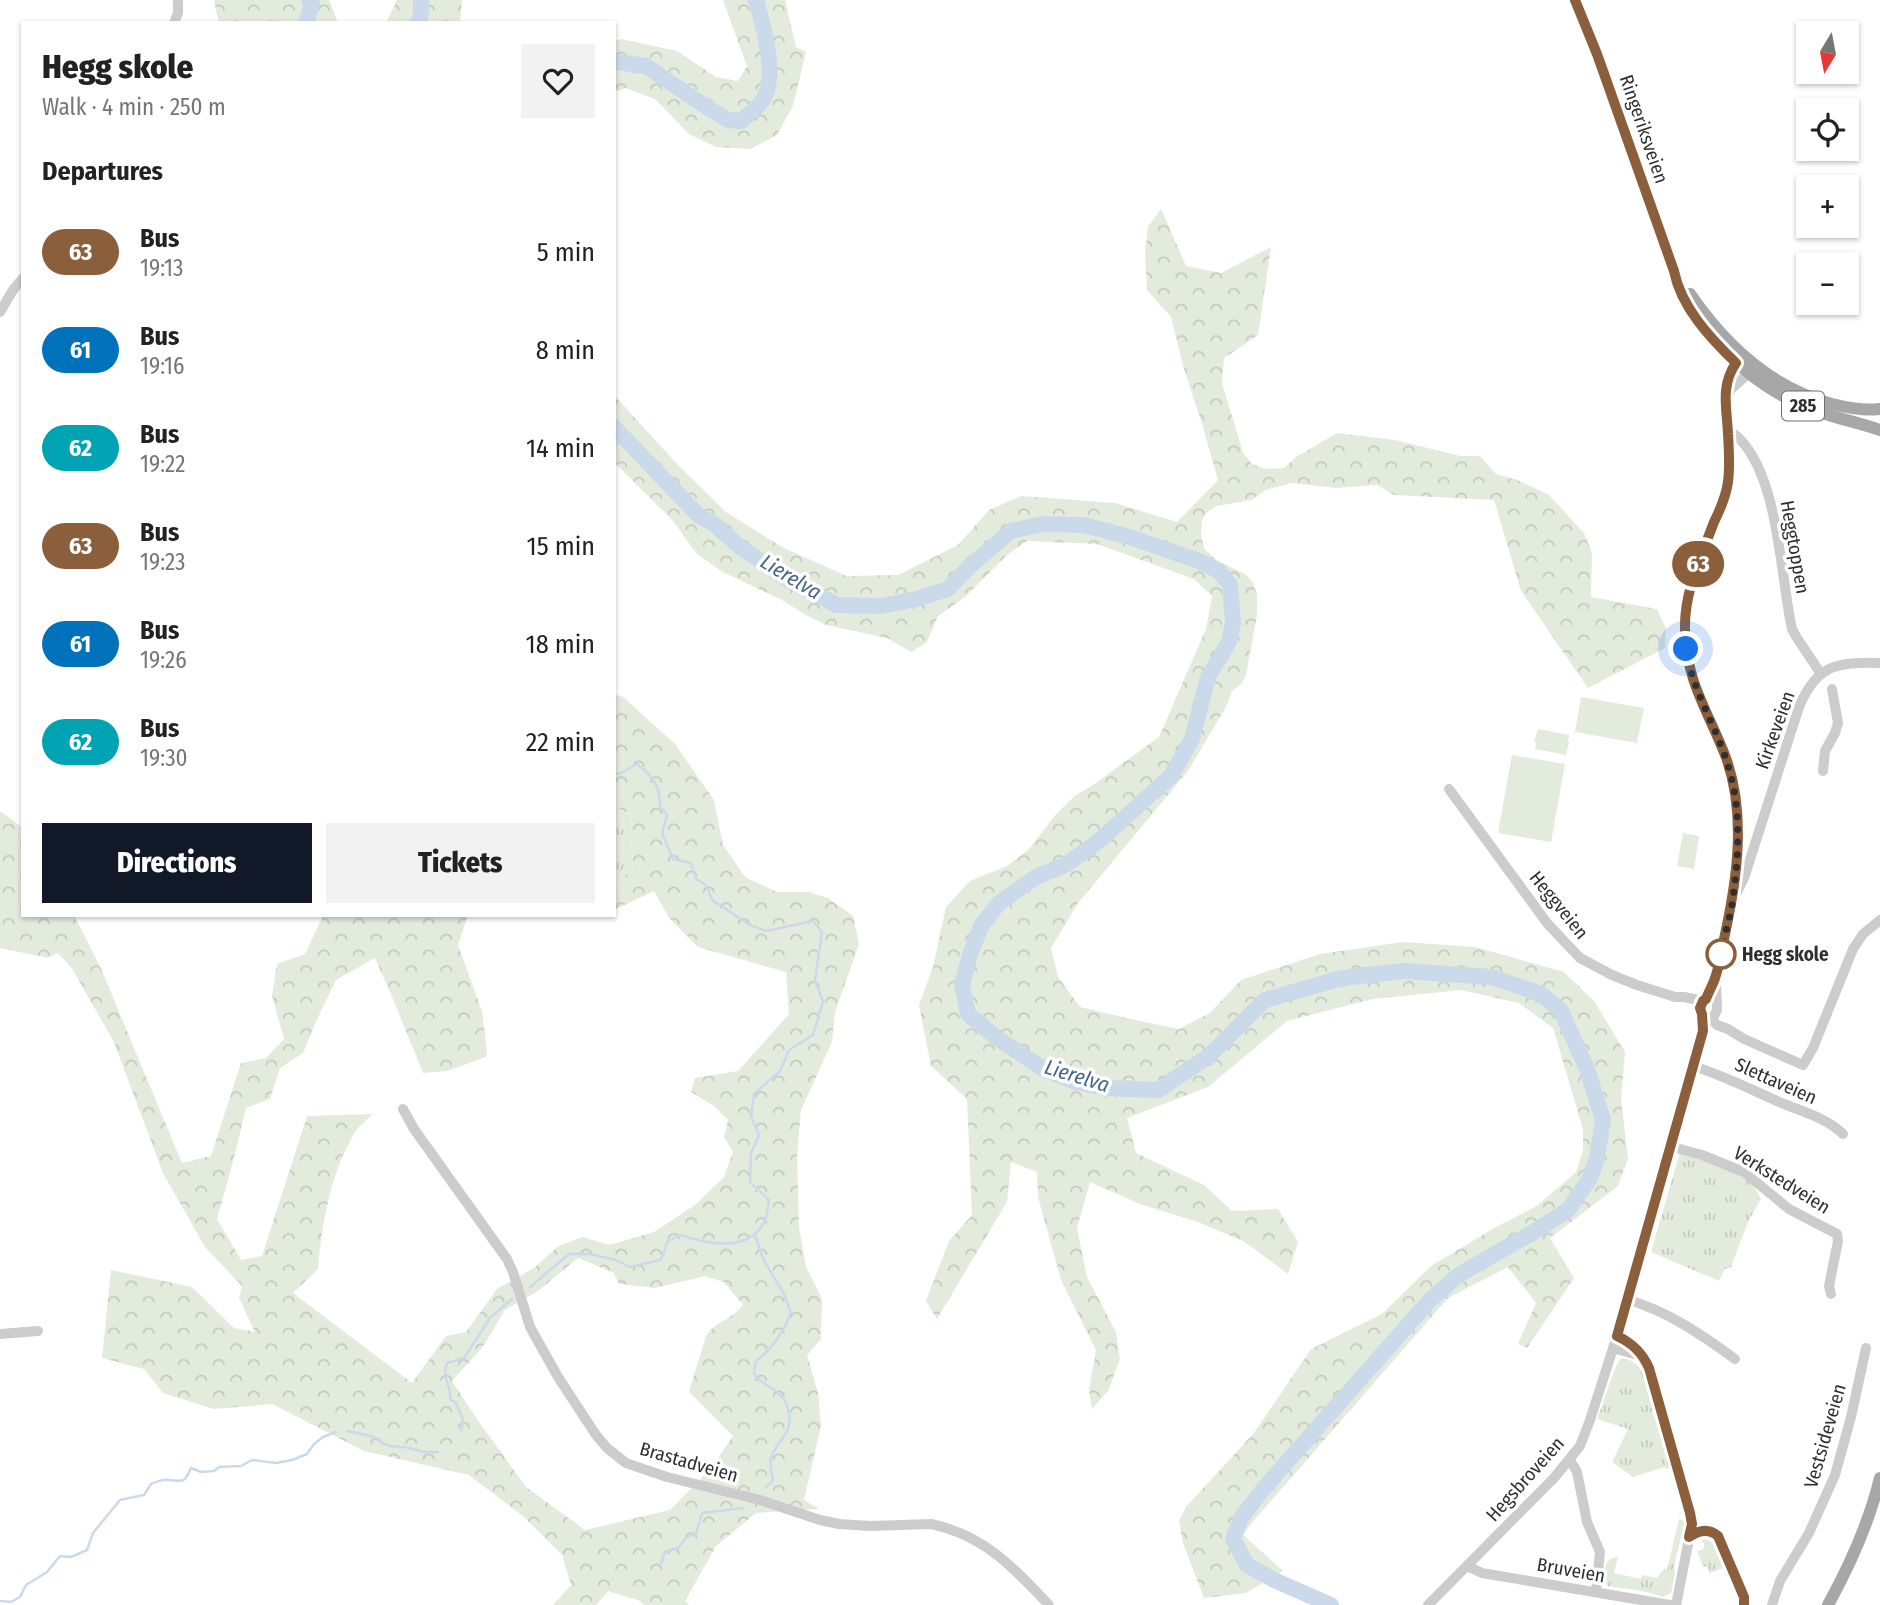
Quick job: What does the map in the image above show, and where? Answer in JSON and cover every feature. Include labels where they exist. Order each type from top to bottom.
[{"type":"main road","name":"Ringeriksveien","points":[[1575,0],[1597,54],[1674,271],[1682,278],[1744,366],[1771,390],[1804,406],[1880,430]]},
{"type":"main road","name":"Ringeriksveien","points":[[1744,366],[1810,397],[1849,408],[1880,409]]},
{"type":"main road","points":[[1828,1605],[1859,1542],[1880,1478]]},
{"type":"street","points":[[175,21],[178,0]]},
{"type":"street","points":[[0,312],[21,280]]},
{"type":"street","points":[[1726,403],[1744,366]]},
{"type":"street","name":"Hegsbroveien","points":[[1428,1605],[1570,1460],[1584,1437],[1617,1336],[1703,1031],[1733,899],[1737,834],[1734,788],[1725,756],[1691,675],[1685,626],[1694,575],[1728,484],[1728,433],[1724,390],[1728,375],[1744,366]]},
{"type":"street","name":"Heggtoppen","points":[[1728,433],[1733,433],[1746,444],[1760,473],[1780,550],[1792,629],[1821,674]]},
{"type":"street","points":[[1821,674],[1842,664],[1880,663]]},
{"type":"street","name":"Kirkeveien","points":[[1733,899],[1744,878],[1799,707],[1821,674]]},
{"type":"street","points":[[1823,771],[1825,751],[1838,723],[1832,689]]},
{"type":"street","name":"Heggveien","points":[[1449,789],[1546,923],[1580,958],[1612,975],[1675,997],[1682,1003],[1708,1008],[1717,1025],[1803,1065],[1853,949],[1863,934],[1880,920]]},
{"type":"street","name":"Slettaveien","points":[[1693,1066],[1809,1114],[1832,1125],[1843,1134]]},
{"type":"street","name":"Brastadveien","points":[[403,1109],[414,1129],[507,1259],[530,1327],[543,1351],[596,1435],[613,1454],[626,1463],[647,1470],[760,1500],[820,1520],[850,1525],[941,1526],[994,1550],[1049,1605]]},
{"type":"street","name":"Verkstedveien","points":[[1669,1146],[1702,1155],[1744,1172],[1789,1209],[1835,1233],[1838,1241],[1829,1286],[1831,1294]]},
{"type":"street","points":[[1626,1299],[1658,1311],[1696,1331],[1735,1359]]},
{"type":"street","points":[[0,1334],[38,1331]]},
{"type":"street","points":[[1617,1336],[1632,1343],[1649,1368],[1690,1513],[1692,1524],[1676,1605]]},
{"type":"street","points":[[1613,1348],[1641,1356]]},
{"type":"street","name":"Vestsideveien","points":[[1772,1605],[1780,1581],[1809,1532],[1835,1475],[1852,1417],[1866,1348]]},
{"type":"street","points":[[1570,1460],[1577,1472],[1587,1522],[1600,1552],[1597,1592]]},
{"type":"street","name":"Bruveien","points":[[1467,1566],[1482,1573],[1670,1605]]},
{"type":"green space","points":[[214,0],[329,0],[337,21],[219,21]]},
{"type":"green space","points":[[397,0],[462,0],[460,21],[387,21]]},
{"type":"green space","points":[[723,0],[785,0],[796,47],[806,52],[793,106],[777,135],[751,149],[716,147],[689,134],[655,99],[626,88],[616,91],[616,40],[621,39],[677,51],[716,77],[738,81],[747,66]]},
{"type":"green space","points":[[1161,209],[1186,266],[1221,273],[1271,247],[1258,335],[1224,358],[1222,383],[1243,453],[1252,464],[1266,469],[1284,468],[1296,457],[1337,433],[1395,440],[1460,456],[1480,456],[1496,474],[1517,480],[1549,495],[1584,533],[1592,553],[1591,597],[1657,609],[1666,629],[1665,648],[1588,688],[1521,591],[1494,500],[1394,495],[1377,485],[1336,488],[1292,483],[1265,490],[1252,500],[1216,506],[1206,513],[1202,520],[1204,548],[1216,560],[1245,574],[1253,583],[1257,595],[1257,615],[1246,675],[1242,683],[1232,691],[1226,707],[1188,771],[1078,903],[1051,948],[1058,977],[1080,1007],[1179,1029],[1210,1013],[1241,980],[1320,954],[1403,942],[1475,947],[1564,972],[1594,1001],[1625,1052],[1621,1099],[1628,1159],[1618,1186],[1550,1238],[1574,1278],[1527,1348],[1518,1344],[1536,1303],[1508,1267],[1448,1298],[1243,1535],[1283,1571],[1246,1593],[1204,1598],[1183,1543],[1179,1521],[1186,1507],[1254,1433],[1311,1349],[1382,1314],[1431,1266],[1538,1205],[1576,1172],[1583,1151],[1583,1129],[1553,1028],[1519,1003],[1461,990],[1373,999],[1287,1021],[1208,1087],[1127,1118],[1136,1153],[1204,1185],[1232,1211],[1278,1209],[1298,1242],[1288,1274],[1245,1242],[1198,1222],[1140,1204],[1090,1182],[1077,1228],[1087,1277],[1116,1332],[1120,1359],[1108,1391],[1092,1409],[1089,1390],[1096,1350],[1061,1280],[1038,1197],[1037,1172],[1011,1162],[1007,1202],[937,1319],[926,1301],[949,1241],[972,1215],[967,1099],[931,1066],[919,1005],[933,967],[946,907],[970,881],[1007,866],[1028,850],[1057,813],[1076,795],[1159,737],[1206,629],[1212,596],[1194,579],[1097,544],[1027,541],[1007,555],[965,597],[938,616],[927,642],[911,652],[887,638],[826,625],[782,600],[721,571],[696,553],[673,521],[616,464],[616,397],[676,463],[726,512],[782,547],[846,576],[898,575],[958,545],[989,510],[1021,496],[1115,503],[1177,522],[1218,480],[1171,317],[1147,290],[1145,252],[1148,227]]},
{"type":"green space","points":[[616,695],[623,697],[675,744],[714,800],[723,845],[745,877],[777,892],[808,892],[828,898],[853,916],[859,944],[835,1012],[832,1042],[801,1110],[797,1155],[799,1228],[806,1267],[822,1299],[821,1339],[807,1355],[818,1393],[821,1426],[804,1500],[819,1509],[756,1513],[716,1546],[685,1601],[689,1605],[644,1605],[638,1600],[608,1591],[596,1605],[553,1605],[571,1585],[562,1555],[524,1517],[469,1475],[364,1451],[272,1404],[214,1409],[163,1393],[144,1369],[102,1358],[111,1270],[192,1287],[234,1328],[255,1332],[239,1298],[242,1286],[205,1247],[163,1173],[113,1040],[71,967],[58,953],[48,958],[0,948],[0,811],[21,827],[21,917],[75,917],[102,971],[182,1163],[211,1156],[241,1063],[266,1058],[284,1039],[272,996],[277,964],[305,954],[323,917],[467,917],[458,945],[482,1011],[486,1057],[447,1071],[423,1073],[375,958],[336,980],[303,1053],[280,1068],[270,1099],[246,1108],[217,1219],[241,1260],[262,1256],[307,1116],[373,1114],[356,1131],[339,1166],[325,1217],[318,1269],[293,1293],[412,1383],[446,1336],[466,1332],[497,1289],[534,1268],[557,1247],[582,1237],[610,1245],[654,1232],[695,1205],[724,1177],[733,1152],[724,1137],[728,1120],[714,1106],[691,1092],[695,1078],[738,1071],[789,1014],[786,972],[698,947],[669,918],[654,891],[616,909],[616,883],[633,869],[630,814],[616,807]],"holes":[[[578,1258],[614,1273],[619,1284],[655,1288],[705,1276],[724,1282],[743,1305],[709,1331],[689,1392],[733,1436],[712,1467],[670,1510],[585,1530],[526,1487],[452,1381],[482,1348],[505,1310],[538,1291]]]},
{"type":"green space","points":[[1581,697],[1644,708],[1637,743],[1575,732]]},
{"type":"green space","points":[[1538,729],[1569,735],[1566,755],[1535,749],[1534,741]]},
{"type":"green space","points":[[1512,755],[1565,764],[1551,842],[1498,833]]},
{"type":"green space","points":[[616,807],[630,814],[633,869],[616,883]]},
{"type":"green space","points":[[1683,833],[1699,836],[1694,869],[1677,866]]},
{"type":"green space","points":[[1680,1152],[1731,1170],[1752,1183],[1761,1199],[1748,1222],[1731,1267],[1725,1269],[1719,1281],[1651,1252]]},
{"type":"green space","points":[[1621,1359],[1635,1363],[1644,1375],[1670,1468],[1665,1467],[1633,1477],[1612,1462],[1628,1429],[1597,1419]]},
{"type":"green space","points":[[1679,1519],[1684,1520],[1684,1525],[1674,1566],[1671,1593],[1663,1597],[1607,1586],[1605,1567],[1613,1558],[1618,1557],[1614,1573],[1641,1579],[1642,1575],[1657,1578],[1664,1569],[1667,1570]]},
{"type":"green space","points":[[1706,1539],[1713,1543],[1724,1568],[1710,1573],[1706,1566],[1703,1567],[1697,1550],[1704,1548],[1701,1541]]},
{"type":"waterway","name":"Lierelva","points":[[307,21],[312,4],[309,0]]},
{"type":"waterway","name":"Lierelva","points":[[419,21],[421,0]]},
{"type":"waterway","name":"Lierelva","points":[[616,62],[646,66],[728,120],[741,121],[756,108],[768,88],[768,49],[756,0]]},
{"type":"waterway","name":"Lierelva","points":[[616,429],[698,515],[788,580],[837,605],[880,606],[917,599],[948,589],[1011,531],[1043,524],[1084,525],[1130,537],[1199,561],[1219,571],[1230,585],[1233,622],[1229,642],[1208,677],[1192,739],[1171,776],[1101,839],[1067,864],[1036,877],[998,904],[981,926],[962,985],[968,1014],[997,1038],[1042,1068],[1076,1082],[1106,1088],[1158,1090],[1209,1056],[1265,1000],[1342,978],[1403,971],[1492,977],[1541,994],[1561,1011],[1587,1069],[1603,1120],[1597,1158],[1590,1178],[1568,1210],[1460,1274],[1431,1299],[1264,1488],[1241,1518],[1233,1539],[1247,1565],[1331,1605]]},
{"type":"waterway","points":[[616,445],[625,438]]},
{"type":"waterway","points":[[530,1287],[569,1254],[590,1254],[616,1260],[630,1267],[660,1260],[667,1242],[680,1235],[723,1244],[745,1240],[754,1234],[765,1220],[769,1200],[750,1182],[751,1153],[759,1135],[751,1116],[754,1094],[780,1071],[789,1050],[813,1035],[823,1002],[815,980],[822,932],[813,921],[766,931],[750,925],[712,900],[706,885],[696,879],[691,863],[673,859],[662,833],[667,815],[660,806],[659,793],[651,777],[637,764],[616,773]]},
{"type":"waterway","points":[[755,1235],[763,1259],[784,1294],[791,1313],[777,1340],[756,1361],[754,1371],[760,1380],[782,1397],[790,1421],[773,1452],[770,1466],[773,1480],[766,1487]]},
{"type":"waterway","points":[[461,1432],[463,1420],[456,1403],[450,1399],[445,1374],[447,1363],[464,1358],[490,1318],[512,1299]]},
{"type":"waterway","points":[[347,1431],[371,1436],[389,1446],[438,1452]]},
{"type":"waterway","points":[[0,1601],[11,1602],[20,1597],[26,1585],[47,1572],[60,1556],[71,1557],[87,1550],[93,1533],[120,1500],[144,1495],[151,1484],[164,1480],[183,1480],[191,1468],[201,1472],[214,1471],[219,1467],[241,1466],[252,1460],[276,1463],[292,1460],[307,1454],[323,1437],[336,1432]]},
{"type":"waterway","points":[[661,1563],[665,1552],[678,1548],[688,1536],[696,1534],[702,1513],[743,1508]]},
{"type":"bus line","name":"63","points":[[1575,0],[1597,54],[1681,294],[1714,340],[1736,363],[1728,375],[1724,390],[1728,484],[1694,575],[1685,626],[1691,675],[1725,756],[1734,788],[1737,834],[1733,899],[1716,976],[1700,1008],[1703,1031],[1617,1336],[1632,1343],[1647,1362],[1690,1513],[1692,1524],[1689,1537],[1702,1531],[1711,1531],[1718,1536],[1744,1597],[1744,1605]]},
{"type":"place","name":"Hegg skole","points":[[1721,954]]},
{"type":"route","points":[[1686,649],[1697,693],[1725,756],[1734,788],[1737,852],[1733,899],[1721,954]]}]
